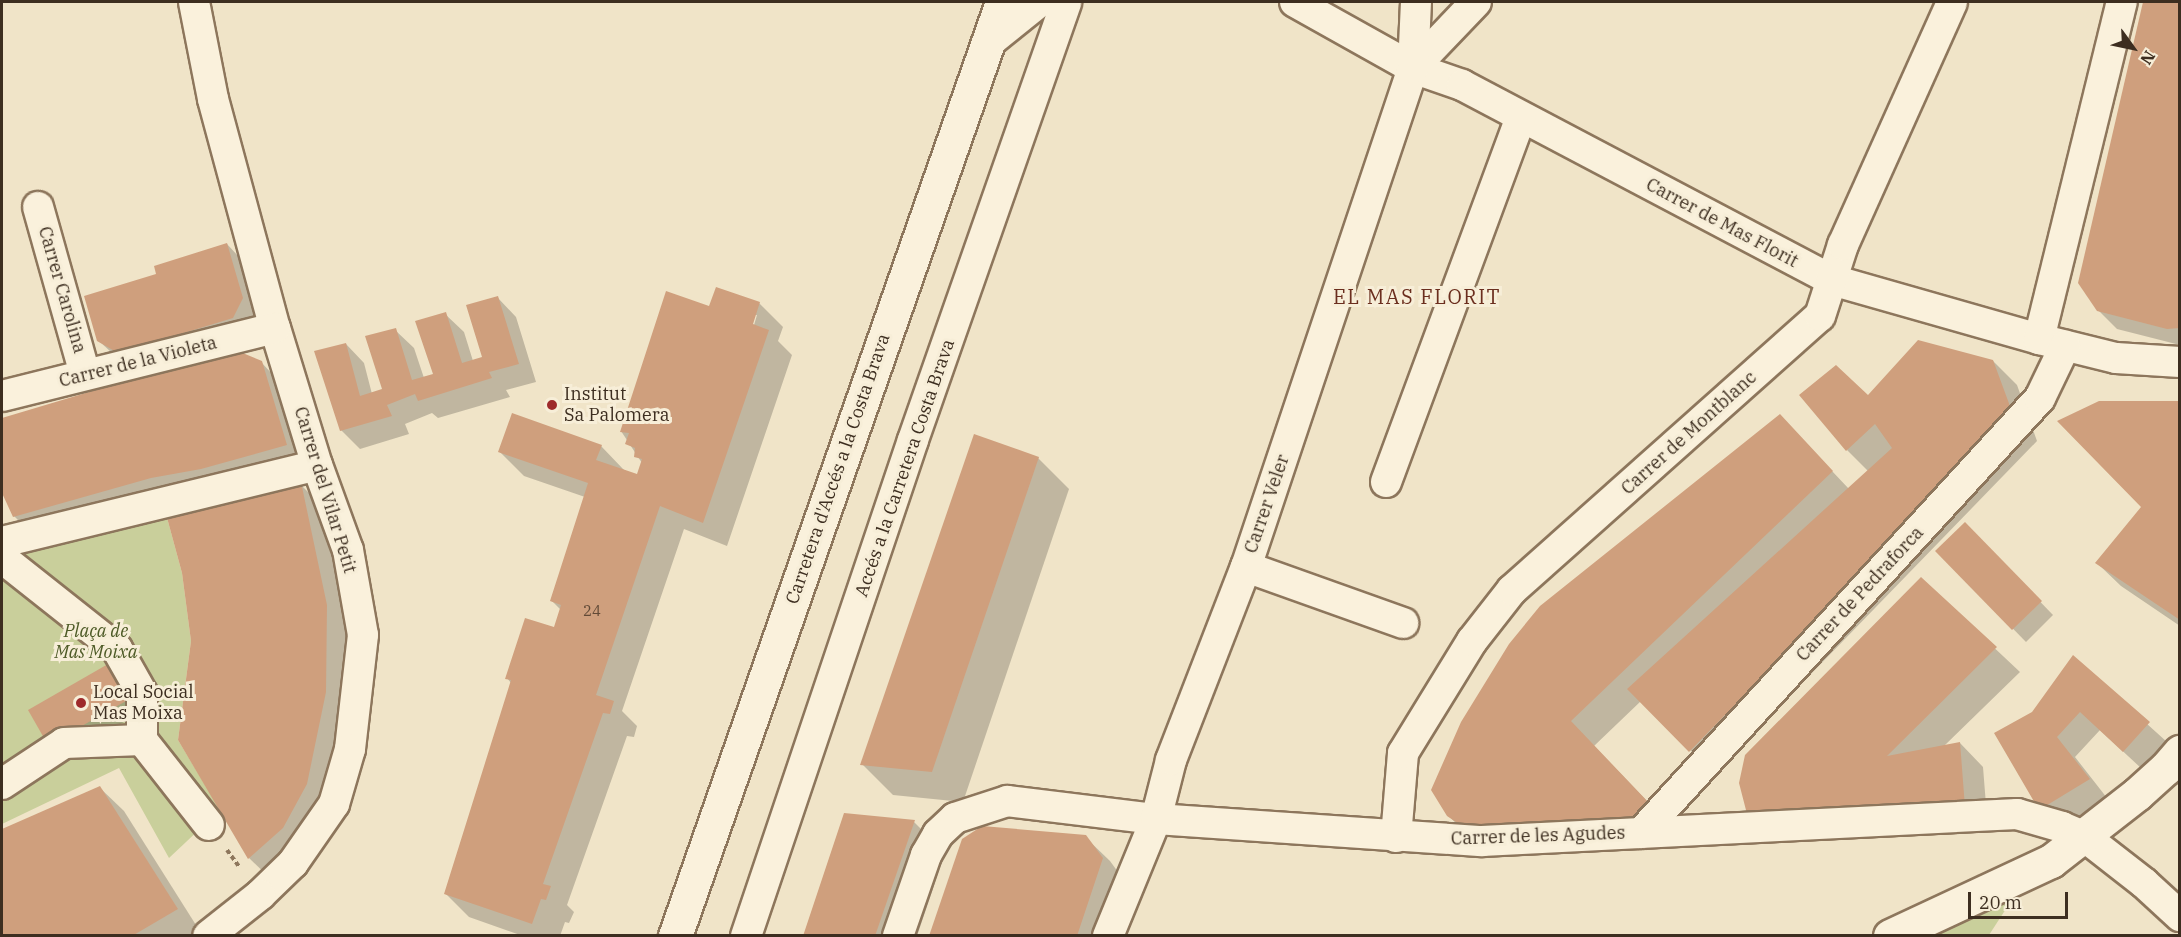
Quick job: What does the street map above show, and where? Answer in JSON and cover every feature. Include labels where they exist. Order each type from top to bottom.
[{"type":"main road","name":"Carretera d'Accés a la Costa Brava","points":[[675,936],[991,18]]},
{"type":"main road","points":[[1890,936],[2050,861],[2085,837],[2165,770],[2180,752]]},
{"type":"street","name":"Carrer del Vilar Petit","points":[[194,2],[213,99],[275,328],[317,465],[348,550],[363,635],[350,749],[334,804],[292,863],[260,895],[208,936]]},
{"type":"street","points":[[991,18],[1040,2]]},
{"type":"street","name":"Accés a la Carretera Costa Brava","points":[[746,936],[913,440],[1066,2]]},
{"type":"street","name":"Carrer de Mas Florit","points":[[1295,2],[1413,68],[1462,85],[1832,280],[2052,343],[2116,358],[2180,362]]},
{"type":"street","points":[[1413,68],[1416,2]]},
{"type":"street","points":[[1413,68],[1476,2]]},
{"type":"street","name":"Carrer de Montblanc","points":[[1396,837],[1403,753],[1472,641],[1492,615],[1521,582],[1820,316],[1843,245],[1952,2]]},
{"type":"street","name":"Carrer de Pedraforca","points":[[1641,833],[2040,398],[2122,2]]},
{"type":"street","name":"Carrer Veler","points":[[1108,936],[1156,819],[1171,759],[1246,567],[1413,68]]},
{"type":"street","points":[[1386,482],[1521,117]]},
{"type":"street","name":"Carrer Carolina","points":[[38,207],[85,374]]},
{"type":"street","name":"Carrer de la Violeta","points":[[2,396],[275,328]]},
{"type":"street","points":[[2,542],[317,465]]},
{"type":"street","points":[[2,558],[117,649],[142,693],[142,740],[209,825]]},
{"type":"street","points":[[1246,567],[1403,623]]},
{"type":"street","points":[[2,784],[64,743],[142,740]]},
{"type":"street","name":"Carrer de les Agudes","points":[[898,936],[926,855],[939,834],[955,818],[1006,801],[1156,819],[1482,841],[2017,814],[2062,827],[2085,837],[2144,883],[2180,916]]},
{"type":"path","points":[[209,825],[260,895]]},
{"type":"green space","name":"Plaça de Mas Moixa","points":[[166,514],[182,573],[191,641],[178,740],[220,810],[169,858],[119,768],[2,824],[2,543]]},
{"type":"green space","points":[[2030,872],[1989,935],[1889,935]]},
{"type":"building","points":[[2143,2],[2180,2],[2180,328],[2167,329],[2097,311],[2078,283]]},
{"type":"building","points":[[227,243],[243,298],[233,318],[118,353],[97,341],[84,296],[156,274],[154,266]]},
{"type":"building","name":"Institut Sa Palomera","points":[[716,287],[760,302],[753,324],[769,330],[703,523],[660,506],[596,695],[614,701],[610,714],[603,713],[543,884],[551,886],[546,900],[541,899],[532,924],[444,894],[511,680],[505,679],[525,618],[554,627],[561,605],[550,601],[588,483],[498,452],[512,413],[602,445],[596,460],[637,474],[642,459],[634,457],[635,448],[625,444],[629,433],[620,432],[666,291],[709,306]]},
{"type":"building","points":[[498,296],[519,364],[489,372],[492,378],[418,401],[415,394],[387,405],[392,416],[340,431],[314,351],[346,343],[360,396],[382,389],[365,336],[396,328],[412,380],[433,374],[415,321],[446,312],[462,363],[482,357],[466,305]]},
{"type":"building","points":[[1918,340],[1993,360],[2014,417],[1689,752],[1627,689],[1892,448],[1875,424],[1846,451],[1799,395],[1836,365],[1868,395]]},
{"type":"building","points":[[233,349],[262,361],[287,445],[201,469],[151,478],[13,517],[2,493],[2,418]]},
{"type":"building","points":[[2099,401],[2180,401],[2180,620],[2095,563],[2141,507],[2057,421]]},
{"type":"building","points":[[1780,414],[1833,471],[1571,721],[1650,804],[1622,825],[1465,828],[1447,816],[1431,790],[1461,722],[1509,644],[1540,606]]},
{"type":"building","points":[[974,434],[1039,457],[932,772],[860,765]]},
{"type":"building","points":[[301,482],[327,605],[326,692],[307,784],[283,828],[248,859],[178,740],[191,641],[182,573],[166,514]]},
{"type":"building","points":[[1965,522],[2042,601],[2012,630],[1935,551]]},
{"type":"building","points":[[1921,577],[1997,647],[1887,756],[1960,742],[1965,807],[1747,814],[1739,783],[1745,755]]},
{"type":"building","points":[[2073,655],[2150,722],[2123,752],[2080,712],[2057,737],[2090,779],[2039,810],[1994,733],[2032,712]]},
{"type":"building","name":"Local Social Mas Moixa","points":[[115,660],[135,696],[48,745],[28,710]]},
{"type":"building","points":[[100,786],[178,909],[132,936],[2,936],[2,829]]},
{"type":"building","points":[[844,813],[915,820],[875,936],[803,936]]},
{"type":"building","points":[[982,826],[1086,835],[1103,858],[1077,936],[929,936],[962,839]]},
{"type":"place","name":"Institut Sa Palomera","points":[[552,405]]},
{"type":"place","name":"Local Social Mas Moixa","points":[[81,703]]},
{"type":"district","name":"EL MAS FLORIT","points":[[1417,296]]}]
